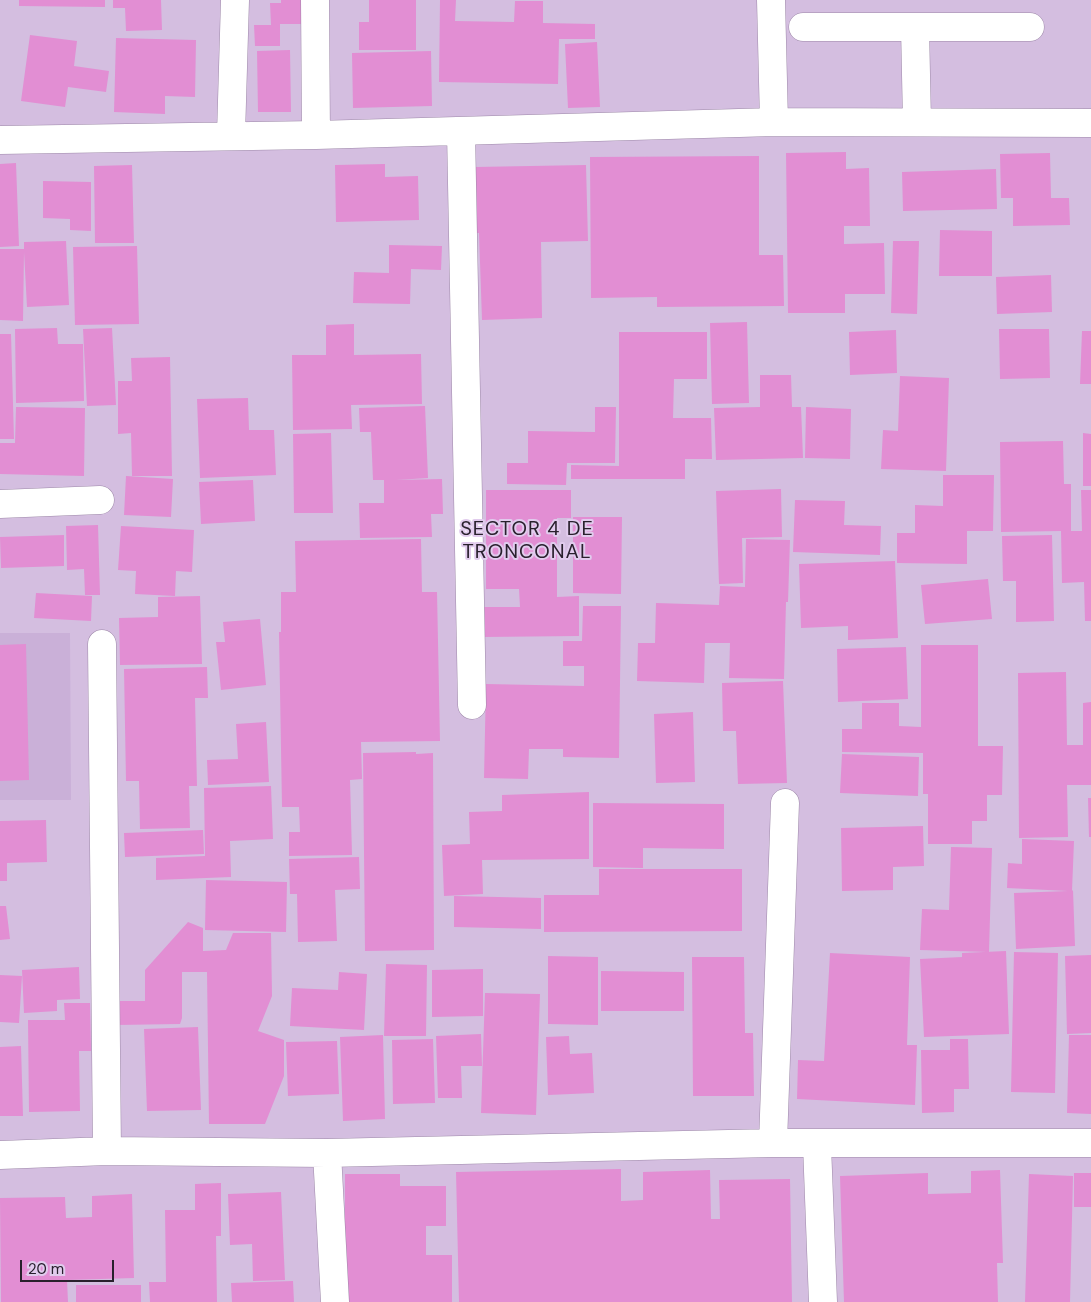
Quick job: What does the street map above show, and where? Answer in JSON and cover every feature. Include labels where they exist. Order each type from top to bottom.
[{"type":"street","points":[[231,135],[235,0]]},
{"type":"street","points":[[315,0],[316,135]]},
{"type":"street","points":[[771,0],[774,122]]},
{"type":"street","points":[[803,27],[1030,27]]},
{"type":"street","points":[[915,27],[917,122]]},
{"type":"street","points":[[0,140],[316,135],[774,122],[1091,123]]},
{"type":"street","points":[[461,131],[472,705]]},
{"type":"street","points":[[0,504],[100,500]]},
{"type":"street","points":[[102,644],[107,1151]]},
{"type":"street","points":[[774,1144],[785,803]]},
{"type":"street","points":[[0,1155],[107,1151],[327,1153],[774,1144],[1091,1143]]},
{"type":"street","points":[[817,1144],[823,1302]]},
{"type":"street","points":[[327,1153],[335,1302]]},
{"type":"shaded area","points":[[0,633],[70,633],[71,800],[0,800]]},
{"type":"building","points":[[19,0],[105,0],[105,7],[19,6]]},
{"type":"building","points":[[113,0],[161,0],[162,30],[126,31],[125,8],[113,8]]},
{"type":"building","points":[[281,0],[312,0],[312,24],[280,24],[280,46],[255,46],[254,25],[271,25],[270,3],[281,3]]},
{"type":"building","points":[[369,0],[416,0],[416,50],[359,50],[359,22],[369,22]]},
{"type":"building","points":[[440,0],[456,0],[455,21],[514,22],[515,1],[543,1],[543,23],[595,24],[595,39],[559,39],[558,84],[439,82]]},
{"type":"building","points":[[30,35],[77,41],[74,66],[109,71],[106,92],[68,87],[65,107],[21,101]]},
{"type":"building","points":[[116,38],[196,40],[195,97],[165,96],[165,114],[114,112]]},
{"type":"building","points":[[597,42],[600,107],[568,108],[565,44]]},
{"type":"building","points":[[290,50],[291,112],[258,112],[257,51]]},
{"type":"building","points":[[431,51],[432,106],[353,108],[352,53]]},
{"type":"building","points":[[846,152],[846,169],[869,168],[870,226],[844,226],[844,244],[884,243],[885,294],[845,294],[845,313],[788,313],[786,153]]},
{"type":"building","points":[[1050,153],[1051,198],[1069,198],[1070,225],[1013,226],[1013,198],[1001,198],[1000,154]]},
{"type":"building","points":[[759,156],[759,255],[783,255],[784,306],[657,307],[657,297],[591,298],[590,157]]},
{"type":"building","points":[[16,163],[19,246],[0,247],[0,164]]},
{"type":"building","points":[[385,164],[385,177],[418,176],[419,220],[336,222],[335,165]]},
{"type":"building","points":[[132,165],[134,243],[95,243],[94,166]]},
{"type":"building","points":[[586,165],[588,241],[541,242],[542,318],[482,320],[479,233],[476,233],[475,167]]},
{"type":"building","points":[[996,169],[997,209],[903,211],[902,172]]},
{"type":"building","points":[[43,181],[91,182],[91,231],[70,230],[70,219],[43,218]]},
{"type":"building","points":[[940,230],[992,231],[992,276],[939,276]]},
{"type":"building","points":[[66,241],[69,305],[27,307],[24,252],[23,321],[0,320],[0,249],[24,249],[24,242]]},
{"type":"building","points":[[893,241],[919,241],[917,314],[891,313]]},
{"type":"building","points":[[389,245],[442,246],[441,270],[411,269],[410,304],[353,303],[354,272],[389,273]]},
{"type":"building","points":[[137,246],[139,324],[75,325],[73,247]]},
{"type":"building","points":[[1051,275],[1052,312],[997,314],[996,277]]},
{"type":"building","points":[[747,322],[749,403],[712,404],[710,323]]},
{"type":"building","points":[[354,324],[354,355],[421,354],[422,404],[351,405],[352,429],[293,430],[292,355],[326,355],[326,325]]},
{"type":"building","points":[[57,328],[58,344],[83,344],[84,401],[16,403],[15,329]]},
{"type":"building","points":[[112,328],[116,405],[87,406],[83,329]]},
{"type":"building","points":[[999,329],[1049,329],[1050,378],[1000,379]]},
{"type":"building","points":[[896,330],[897,373],[850,375],[849,332]]},
{"type":"building","points":[[1082,331],[1091,331],[1091,384],[1080,384]]},
{"type":"building","points":[[619,332],[707,332],[707,379],[674,379],[673,418],[711,418],[712,459],[685,459],[685,479],[571,479],[571,465],[619,466]]},
{"type":"building","points":[[0,334],[11,334],[14,439],[0,439]]},
{"type":"building","points":[[170,357],[172,476],[132,476],[131,433],[118,434],[118,381],[132,381],[131,358]]},
{"type":"building","points":[[760,375],[791,375],[792,407],[801,407],[803,458],[716,460],[714,408],[760,407]]},
{"type":"building","points":[[900,376],[949,378],[946,471],[881,469],[883,430],[898,431]]},
{"type":"building","points":[[248,398],[249,430],[274,430],[276,475],[200,478],[197,399]]},
{"type":"building","points":[[425,406],[428,478],[396,480],[442,479],[443,514],[431,514],[432,537],[360,538],[359,503],[384,503],[384,480],[373,480],[371,432],[360,432],[359,408]]},
{"type":"building","points":[[16,407],[85,408],[84,476],[0,474],[0,443],[15,443]]},
{"type":"building","points":[[595,407],[616,407],[615,463],[567,463],[566,485],[507,484],[507,463],[528,463],[528,431],[595,432]]},
{"type":"building","points":[[806,407],[851,409],[850,459],[805,458]]},
{"type":"building","points":[[331,433],[333,513],[294,513],[293,434]]},
{"type":"building","points":[[1083,433],[1091,434],[1091,486],[1083,486]]},
{"type":"building","points":[[1063,441],[1064,484],[1071,484],[1071,531],[1082,531],[1081,490],[1091,490],[1091,621],[1085,621],[1084,582],[1062,583],[1061,531],[1001,532],[1000,442]]},
{"type":"building","points":[[943,475],[994,475],[993,531],[967,531],[967,564],[897,563],[897,533],[915,533],[915,505],[943,506]]},
{"type":"building","points":[[126,476],[173,479],[171,517],[124,515]]},
{"type":"building","points":[[253,480],[255,521],[201,524],[199,482]]},
{"type":"building","points":[[781,489],[782,537],[742,538],[743,583],[719,584],[716,491]]},
{"type":"building","points":[[486,490],[571,490],[571,518],[557,518],[557,597],[579,596],[579,636],[483,637],[482,607],[520,607],[519,589],[486,589]]},
{"type":"building","points":[[795,500],[845,501],[844,525],[881,526],[880,555],[793,552]]},
{"type":"building","points":[[573,517],[622,517],[621,594],[573,593]]},
{"type":"building","points":[[98,525],[100,595],[85,595],[84,569],[67,570],[66,526]]},
{"type":"building","points":[[121,526],[194,530],[192,572],[176,571],[175,596],[135,594],[136,571],[118,570]]},
{"type":"building","points":[[64,535],[64,566],[1,568],[0,537]]},
{"type":"building","points":[[1052,535],[1054,621],[1016,622],[1016,581],[1003,581],[1002,536]]},
{"type":"building","points":[[421,539],[422,592],[437,592],[440,741],[361,742],[362,779],[350,780],[352,855],[289,856],[289,832],[300,832],[299,807],[282,807],[279,632],[281,632],[281,592],[296,592],[295,541]]},
{"type":"building","points":[[746,539],[790,540],[784,679],[729,678],[730,643],[705,643],[704,683],[637,681],[638,643],[655,643],[656,603],[719,605],[720,586],[745,587]]},
{"type":"building","points":[[895,561],[898,638],[848,640],[848,626],[801,628],[799,564]]},
{"type":"building","points":[[988,579],[992,619],[925,624],[921,585]]},
{"type":"building","points":[[36,593],[92,596],[91,621],[34,618]]},
{"type":"building","points":[[200,596],[202,664],[120,665],[119,618],[158,617],[158,597]]},
{"type":"building","points":[[583,606],[621,606],[619,758],[563,757],[563,749],[529,749],[528,779],[484,778],[486,684],[584,686],[584,666],[563,666],[563,641],[582,641]]},
{"type":"building","points":[[260,619],[266,685],[221,690],[216,642],[225,642],[223,622]]},
{"type":"building","points":[[26,644],[29,780],[0,781],[0,645]]},
{"type":"building","points":[[921,645],[978,645],[978,746],[1003,746],[1002,795],[987,795],[987,821],[972,821],[972,844],[928,844],[928,794],[923,794],[923,753],[842,752],[842,729],[862,729],[862,703],[899,703],[899,726],[921,727]]},
{"type":"building","points":[[906,647],[908,699],[838,702],[837,649]]},
{"type":"building","points":[[207,667],[208,698],[195,698],[197,786],[189,786],[190,828],[140,829],[139,781],[126,781],[124,669]]},
{"type":"building","points":[[1066,672],[1067,745],[1083,745],[1083,703],[1091,702],[1091,785],[1067,785],[1068,837],[1019,838],[1018,673]]},
{"type":"building","points":[[783,681],[787,783],[738,784],[736,731],[723,731],[722,683]]},
{"type":"building","points":[[693,712],[695,782],[656,783],[654,714]]},
{"type":"building","points":[[266,722],[269,782],[208,785],[207,760],[238,759],[236,724]]},
{"type":"building","points":[[416,752],[416,754],[433,753],[434,950],[365,951],[363,753]]},
{"type":"building","points":[[842,754],[919,757],[918,796],[840,793]]},
{"type":"building","points":[[271,786],[273,839],[230,841],[231,877],[156,880],[156,858],[205,856],[204,788]]},
{"type":"building","points":[[589,792],[589,859],[482,860],[483,894],[444,896],[442,845],[470,844],[469,812],[502,811],[502,795]]},
{"type":"building","points":[[1088,798],[1091,798],[1091,837],[1089,837]]},
{"type":"building","points":[[593,803],[724,804],[724,849],[643,848],[643,868],[593,867]]},
{"type":"building","points":[[46,820],[47,862],[7,863],[7,881],[0,881],[0,821]]},
{"type":"building","points":[[923,826],[924,866],[893,867],[893,890],[842,891],[841,828]]},
{"type":"building","points":[[203,830],[204,854],[125,857],[124,833]]},
{"type":"building","points":[[1022,839],[1074,841],[1072,891],[1075,946],[1016,949],[1014,893],[1068,891],[1007,888],[1008,863],[1022,864]]},
{"type":"building","points":[[951,847],[992,848],[989,952],[920,950],[922,909],[949,910]]},
{"type":"building","points":[[359,857],[360,889],[335,890],[337,941],[298,942],[297,894],[290,894],[289,859]]},
{"type":"building","points":[[599,869],[742,869],[742,931],[544,932],[544,895],[599,895]]},
{"type":"building","points":[[206,880],[287,882],[286,932],[205,930]]},
{"type":"building","points":[[454,896],[541,898],[541,929],[454,927]]},
{"type":"building","points":[[0,906],[6,906],[10,939],[0,940]]},
{"type":"building","points":[[188,922],[203,928],[203,951],[226,950],[233,933],[271,933],[272,996],[258,1031],[284,1040],[284,1076],[265,1124],[209,1124],[207,972],[182,972],[182,1018],[180,1024],[116,1025],[116,1001],[145,1001],[145,970]]},
{"type":"building","points":[[1006,951],[1009,1034],[924,1037],[920,959],[962,957],[962,953]]},
{"type":"building","points":[[1014,952],[1058,953],[1055,1093],[1011,1092]]},
{"type":"building","points":[[830,953],[910,957],[907,1045],[917,1045],[915,1105],[797,1099],[798,1060],[824,1061]]},
{"type":"building","points":[[1091,955],[1091,1033],[1067,1034],[1065,956]]},
{"type":"building","points":[[548,956],[598,957],[598,1025],[548,1024]]},
{"type":"building","points":[[692,957],[744,957],[745,1033],[753,1033],[754,1096],[693,1096]]},
{"type":"building","points":[[386,964],[427,965],[426,1036],[384,1036]]},
{"type":"building","points":[[79,967],[80,999],[57,1000],[57,1011],[24,1013],[22,970]]},
{"type":"building","points":[[483,969],[483,1016],[432,1017],[432,970]]},
{"type":"building","points":[[601,971],[684,972],[684,1011],[601,1011]]},
{"type":"building","points":[[339,972],[367,974],[364,1030],[290,1026],[292,988],[338,990]]},
{"type":"building","points":[[0,975],[22,976],[19,1023],[0,1022]]},
{"type":"building","points":[[485,993],[540,994],[536,1115],[481,1113]]},
{"type":"building","points":[[64,1003],[90,1003],[91,1051],[79,1051],[80,1111],[29,1112],[28,1020],[65,1020]]},
{"type":"building","points":[[198,1027],[201,1110],[147,1111],[144,1029]]},
{"type":"building","points":[[481,1034],[482,1066],[461,1066],[462,1098],[438,1098],[436,1036]]},
{"type":"building","points":[[383,1035],[385,1119],[343,1121],[340,1037]]},
{"type":"building","points":[[1069,1035],[1091,1035],[1091,1114],[1067,1113]]},
{"type":"building","points":[[569,1036],[570,1054],[592,1053],[594,1093],[548,1095],[546,1037]]},
{"type":"building","points":[[433,1039],[435,1103],[393,1104],[392,1040]]},
{"type":"building","points":[[950,1039],[968,1039],[969,1089],[954,1089],[954,1112],[922,1113],[921,1050],[950,1050]]},
{"type":"building","points":[[337,1041],[339,1094],[288,1096],[286,1042]]},
{"type":"building","points":[[21,1046],[23,1116],[0,1116],[0,1047]]},
{"type":"building","points":[[621,1169],[621,1201],[643,1200],[643,1172],[710,1170],[711,1219],[720,1219],[719,1180],[790,1179],[792,1302],[459,1302],[456,1172]]},
{"type":"building","points":[[1000,1170],[1003,1263],[997,1263],[998,1302],[844,1302],[840,1176],[928,1173],[928,1194],[971,1193],[971,1171]]},
{"type":"building","points":[[1074,1173],[1091,1173],[1091,1207],[1074,1207]]},
{"type":"building","points":[[345,1174],[400,1174],[400,1186],[446,1186],[446,1226],[426,1226],[426,1255],[452,1255],[452,1302],[345,1302]]},
{"type":"building","points":[[1029,1174],[1073,1176],[1070,1302],[1025,1302]]},
{"type":"building","points":[[221,1183],[221,1236],[216,1236],[217,1302],[150,1302],[149,1282],[166,1282],[165,1210],[195,1210],[195,1184]]},
{"type":"building","points":[[281,1192],[285,1280],[253,1281],[252,1244],[230,1245],[228,1194]]},
{"type":"building","points":[[132,1194],[134,1278],[67,1280],[68,1302],[1,1302],[0,1198],[65,1197],[66,1218],[92,1217],[92,1196]]},
{"type":"building","points":[[293,1281],[294,1302],[232,1302],[231,1283]]},
{"type":"building","points":[[76,1285],[141,1285],[141,1302],[76,1302]]},
{"type":"district","name":"SECTOR 4 DE TRONCONAL","points":[[527,542]]}]
